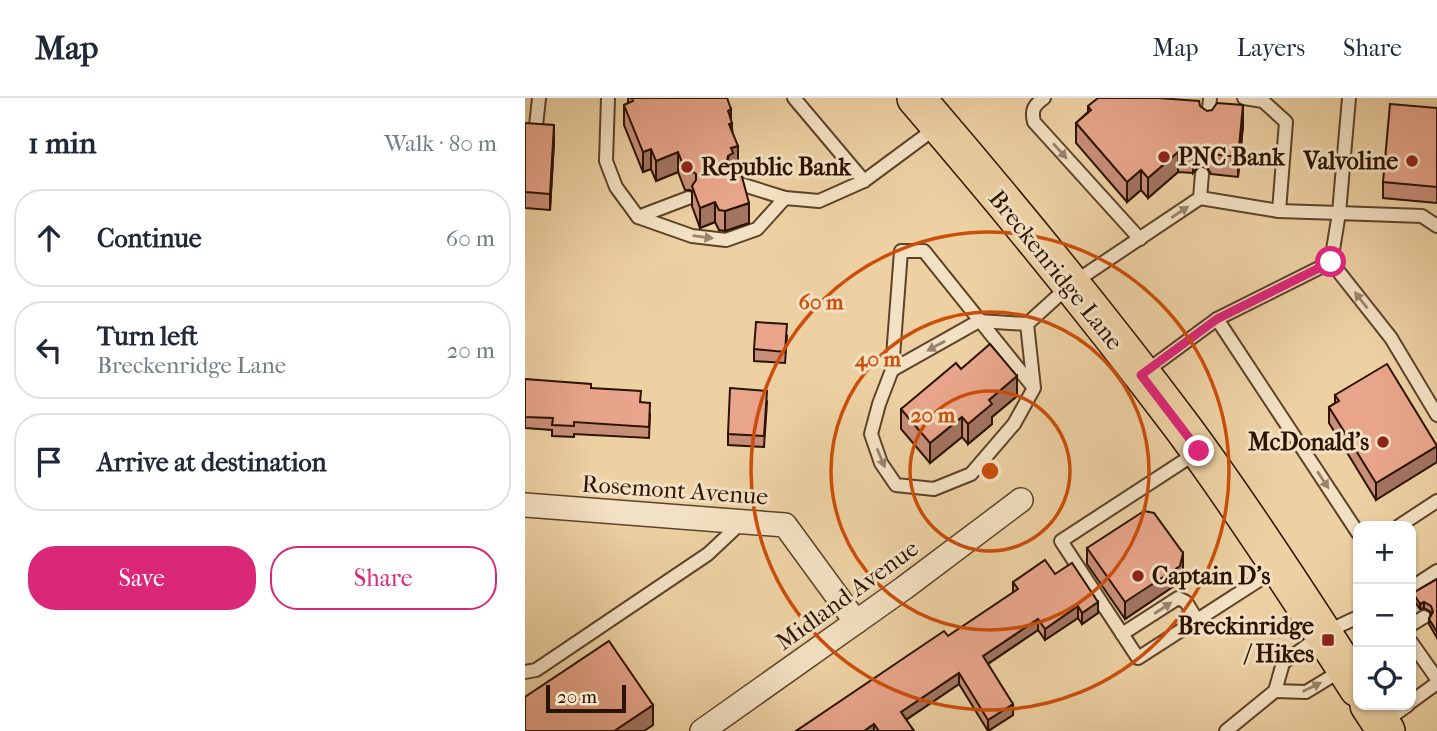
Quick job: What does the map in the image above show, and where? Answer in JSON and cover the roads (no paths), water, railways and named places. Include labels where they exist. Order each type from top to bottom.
[{"type":"main road","name":"Breckenridge Lane","points":[[930,110],[1199,451],[1352,678]]},
{"type":"street","name":"Midland Avenue","points":[[702,731],[1021,500]]},
{"type":"street","name":"Rosemont Avenue","points":[[525,505],[785,525],[856,622]]},
{"type":"lane","points":[[536,126],[539,98]]},
{"type":"lane","points":[[608,98],[606,161],[615,187],[638,217],[692,236],[726,240],[757,229],[785,198]]},
{"type":"lane","points":[[794,98],[864,181]]},
{"type":"lane","points":[[1044,98],[1036,104],[1032,113],[1034,122],[1140,239]]},
{"type":"lane","points":[[1208,122],[1210,98]]},
{"type":"lane","points":[[1244,98],[1263,101],[1286,122],[1279,211]]},
{"type":"lane","points":[[1349,98],[1339,213],[1331,262],[1391,338],[1437,415]]},
{"type":"lane","points":[[734,182],[785,198],[819,201],[864,181],[930,110]]},
{"type":"lane","points":[[1200,198],[1202,174]]},
{"type":"lane","points":[[638,217],[688,198]]},
{"type":"lane","points":[[892,370],[979,321],[1027,324],[1070,285],[1200,198],[1279,211],[1422,216],[1437,226]]},
{"type":"lane","points":[[1027,324],[1034,388],[1014,424],[971,474],[934,489],[896,485],[881,463],[871,434],[892,370],[901,251],[924,251],[1034,388]]},
{"type":"lane","points":[[1141,375],[1217,319],[1331,262]]},
{"type":"lane","points":[[1217,319],[1353,525]]},
{"type":"lane","points":[[1199,451],[1061,541],[1138,659],[1279,567]]},
{"type":"lane","points":[[1407,521],[1437,501]]},
{"type":"lane","points":[[525,672],[536,670],[708,555],[744,520]]},
{"type":"lane","points":[[1416,585],[1437,571]]},
{"type":"lane","points":[[1122,634],[1178,598],[1187,602],[1197,620]]},
{"type":"lane","points":[[1416,622],[1424,617]]},
{"type":"lane","points":[[1226,731],[1275,691],[1283,663],[1324,633],[1353,619]]},
{"type":"lane","points":[[1391,713],[1437,681],[1432,662],[1416,647]]},
{"type":"lane","points":[[1275,691],[1306,692],[1352,678]]},
{"type":"place","name":"PNC Bank","points":[[1164,157]]},
{"type":"place","name":"Valvoline","points":[[1412,161]]},
{"type":"place","name":"Republic Bank","points":[[687,167]]},
{"type":"place","name":"McDonald's","points":[[1383,442]]},
{"type":"place","name":"Captain D's","points":[[1138,576]]},
{"type":"place","name":"Breckinridge / Hikes","points":[[1328,640]]}]
